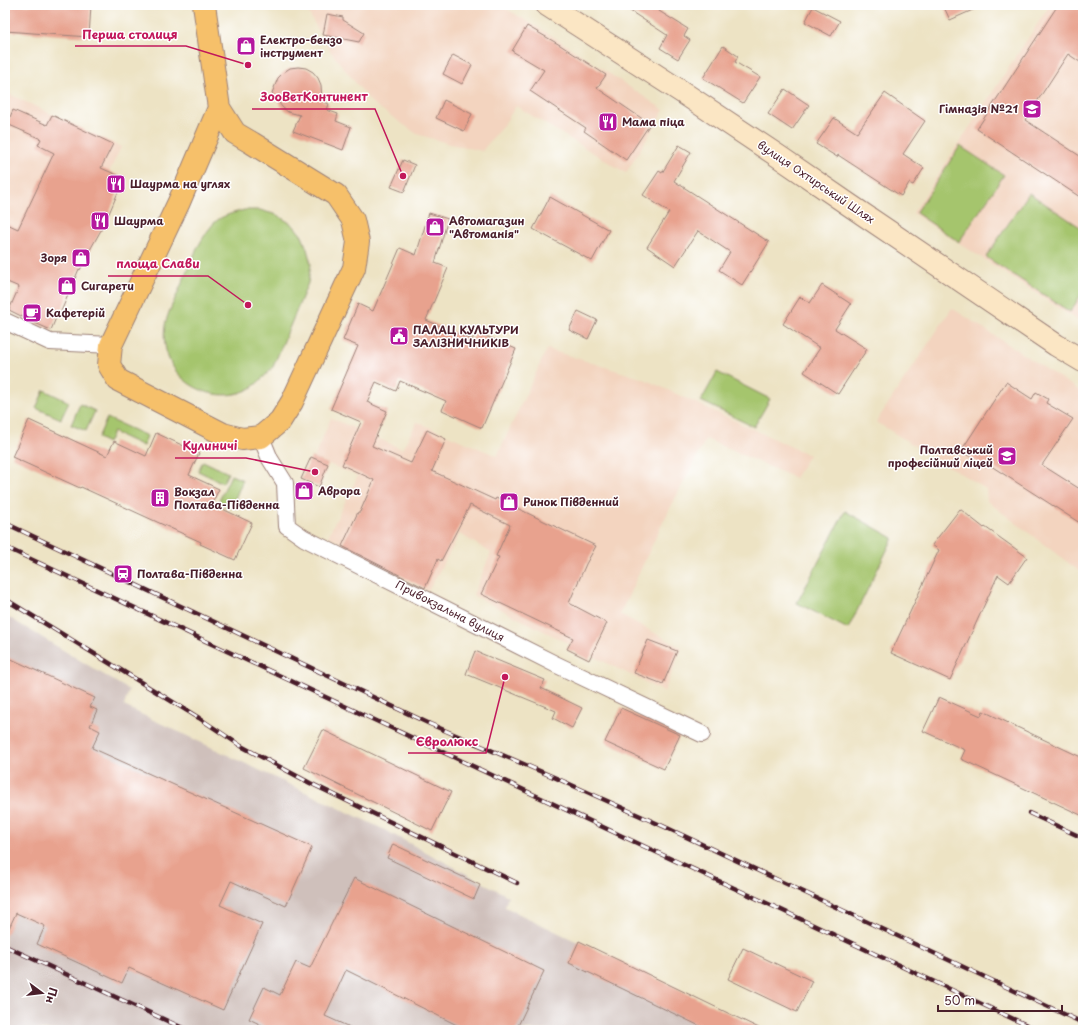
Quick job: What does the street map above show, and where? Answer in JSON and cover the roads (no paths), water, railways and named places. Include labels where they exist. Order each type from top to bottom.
[{"type":"main road","points":[[204,5],[218,108],[235,133],[252,142],[336,195],[353,220],[358,242],[354,268],[292,402],[280,421],[261,437],[242,439],[223,434],[118,380],[109,365],[111,345],[179,202],[218,108]]},
{"type":"main road","name":"вулиця Охтирський Шлях","points":[[547,5],[728,122],[1018,319],[1083,361]]},
{"type":"street","points":[[5,321],[50,342],[111,345]]},
{"type":"street","name":"Привокзальна вулиця","points":[[261,437],[270,459],[285,483],[287,526],[304,538],[548,661],[702,734]]},
{"type":"railway","points":[[5,523],[430,724],[665,827],[1083,1023]]},
{"type":"railway","points":[[5,547],[1037,1030]]},
{"type":"railway","points":[[5,599],[199,718],[241,746],[310,783],[517,883]]},
{"type":"railway","points":[[1029,813],[1083,838]]},
{"type":"railway","points":[[5,946],[187,1030]]},
{"type":"place","name":"Електро-бензо інструмент","points":[[246,46]]},
{"type":"place","name":"Перша столиця","points":[[248,65]]},
{"type":"place","name":"Гімназія №21","points":[[1032,109]]},
{"type":"place","name":"Мама піца","points":[[608,122]]},
{"type":"place","name":"ЗооВетКонтинент","points":[[403,176]]},
{"type":"place","name":"Шаурма на углях","points":[[116,184]]},
{"type":"place","name":"Шаурма","points":[[100,221]]},
{"type":"place","name":"Автомагазин \"Автоманія\"","points":[[435,227]]},
{"type":"place","name":"Зоря","points":[[81,258]]},
{"type":"place","name":"Сигарети","points":[[67,286]]},
{"type":"place","name":"площа Слави","points":[[248,305]]},
{"type":"place","name":"Кафетерій","points":[[32,313]]},
{"type":"place","name":"ПАЛАЦ КУЛЬТУРИ ЗАЛIЗНИЧНИКIВ","points":[[399,336]]},
{"type":"place","name":"Полтавський професійний ліцей","points":[[1007,456]]},
{"type":"place","name":"Кулиничі","points":[[315,472]]},
{"type":"place","name":"Аврора","points":[[304,491]]},
{"type":"place","name":"Вокзал Полтава-Південна","points":[[160,498]]},
{"type":"place","name":"Ринок Південний","points":[[509,502]]},
{"type":"place","name":"Полтава-Південна","points":[[123,574]]},
{"type":"place","name":"Євролюкс","points":[[505,677]]}]
